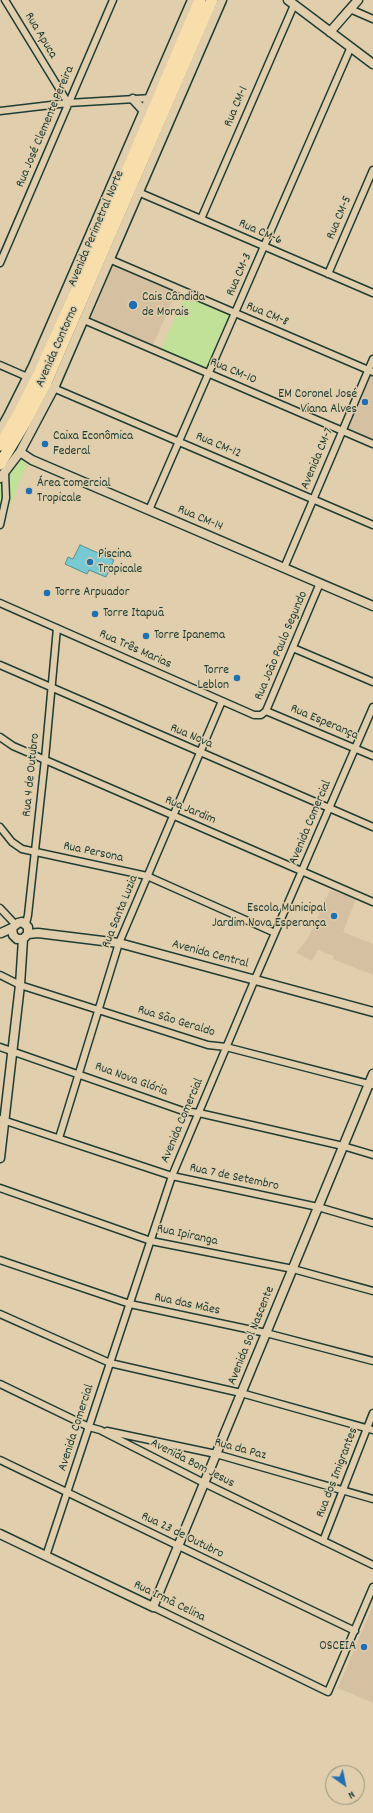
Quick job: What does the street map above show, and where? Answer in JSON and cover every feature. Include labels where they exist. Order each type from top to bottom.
[{"type":"highway","name":"Avenida Perimetral Norte","points":[[2,471],[26,421],[154,98],[200,0]]},
{"type":"highway","name":"Avenida Perimetral Norte","points":[[0,445],[41,382],[212,0]]},
{"type":"street","name":"Rua Apuca","points":[[5,0],[68,103]]},
{"type":"street","name":"Rua José Clemente Pereira","points":[[0,263],[113,0]]},
{"type":"street","name":"Avenida Contorno","points":[[2,471],[20,452],[41,382],[144,111],[154,98],[192,0]]},
{"type":"street","name":"Avenida Contorno","points":[[0,430],[8,416],[41,382],[84,320],[222,0]]},
{"type":"street","points":[[330,32],[358,0]]},
{"type":"street","points":[[291,2],[350,49],[373,64]]},
{"type":"street","name":"Rua CM-1","points":[[201,219],[291,2]]},
{"type":"street","points":[[350,10],[373,19]]},
{"type":"street","name":"Rua CM-3","points":[[149,510],[350,49]]},
{"type":"street","points":[[0,112],[68,103],[154,98],[185,83]]},
{"type":"street","points":[[133,99],[144,111]]},
{"type":"street","name":"Rua CM-5","points":[[328,274],[373,170]]},
{"type":"street","name":"Rua CM-6","points":[[138,192],[373,294]]},
{"type":"street","name":"Rua CM-8","points":[[109,260],[371,371]]},
{"type":"street","name":"Rua CM-10","points":[[84,320],[373,444]]},
{"type":"street","name":"Avenida CM-7","points":[[284,568],[342,431],[371,371],[373,359]]},
{"type":"street","name":"Rua CM-12","points":[[0,365],[373,525]]},
{"type":"street","name":"Rua CM-14","points":[[20,452],[32,460],[373,606]]},
{"type":"street","points":[[0,525],[6,498],[2,471]]},
{"type":"street","name":"Rua João Paulo Segundo","points":[[263,713],[293,648],[320,583]]},
{"type":"street","name":"Rua Três Marias","points":[[0,603],[254,715],[263,713]]},
{"type":"street","name":"Rua 4 de Outubro","points":[[26,931],[45,759],[57,628]]},
{"type":"street","points":[[293,648],[373,682]]},
{"type":"street","name":"Rua Nova","points":[[0,665],[373,827]]},
{"type":"street","name":"Rua Santa Luzia","points":[[59,1138],[119,943],[222,700]]},
{"type":"street","name":"Avenida Comercial","points":[[46,1556],[172,1176],[255,979],[373,707]]},
{"type":"street","name":"Rua Esperança","points":[[263,713],[373,756]]},
{"type":"street","name":"Rua Jardim","points":[[0,737],[13,746],[373,902]]},
{"type":"street","name":"Rua Persona","points":[[0,827],[12,842],[22,849],[148,876],[275,933]]},
{"type":"street","points":[[0,908],[13,929],[17,939],[26,931]]},
{"type":"street","name":"Avenida Central","points":[[13,929],[22,922],[26,931],[119,943],[373,1012]]},
{"type":"street","points":[[0,933],[13,929]]},
{"type":"street","points":[[0,1158],[2,1120],[12,1051],[26,931]]},
{"type":"street","name":"Rua São Geraldo","points":[[0,975],[20,985],[208,1045],[226,1047],[371,1084]]},
{"type":"street","name":"Rua Nova Glória","points":[[0,1047],[79,1073],[183,1111],[199,1113],[343,1146],[373,1155]]},
{"type":"street","name":"Avenida Sol Nascente","points":[[154,1607],[343,1146],[371,1084],[373,1074]]},
{"type":"street","name":"Rua 7 de Setembro","points":[[2,1120],[172,1176],[318,1207],[373,1223]]},
{"type":"street","name":"Rua Ipiranga","points":[[0,1188],[151,1240],[293,1268],[373,1291]]},
{"type":"street","name":"Rua das Mães","points":[[0,1260],[130,1304],[266,1332],[373,1361]]},
{"type":"street","points":[[0,1314],[110,1363],[242,1393],[370,1429]]},
{"type":"street","name":"Avenida Bom Jesus","points":[[0,1384],[89,1427],[100,1430],[204,1484],[373,1565]]},
{"type":"street","name":"Rua dos Imigrantes","points":[[323,1541],[343,1490],[370,1429],[373,1413]]},
{"type":"street","name":"Rua da Paz","points":[[100,1430],[216,1454],[373,1498]]},
{"type":"street","points":[[130,1445],[131,1436]]},
{"type":"street","name":"Rua 23 de Outubro","points":[[0,1460],[355,1631]]},
{"type":"street","name":"Rua Irmã Celina","points":[[0,1534],[328,1692],[355,1631]]},
{"type":"street","points":[[355,1631],[373,1587]]},
{"type":"shaded area","name":"Cais Cândida de Morais","points":[[114,264],[176,292],[153,345],[91,319]]},
{"type":"shaded area","name":"EM Coronel José Viana Alves","points":[[369,374],[373,376],[373,439],[347,428]]},
{"type":"shaded area","name":"Escola Municipal Jardim Nova Esperança","points":[[330,890],[356,899],[343,932],[373,944],[373,975],[333,959],[334,956],[318,950],[312,961],[296,953],[308,938]]},
{"type":"shaded area","name":"OSCEIA","points":[[373,1605],[373,1703],[338,1688]]},
{"type":"green space","points":[[185,295],[230,315],[207,368],[161,350]]},
{"type":"green space","points":[[20,452],[28,462],[6,515],[0,525],[0,478]]},
{"type":"water","name":"Piscina Tropicale","points":[[80,545],[114,560],[106,577],[89,570],[87,574],[65,564],[68,557],[73,559]]},
{"type":"place","name":"Cais Cândida de Morais","points":[[133,305]]},
{"type":"place","name":"EM Coronel José Viana Alves","points":[[365,402]]},
{"type":"place","name":"Caixa Econômica Federal","points":[[45,444]]},
{"type":"place","name":"Área comercial Tropicale","points":[[29,491]]},
{"type":"place","name":"Piscina Tropicale","points":[[90,562]]},
{"type":"place","name":"Torre Arpuador","points":[[47,593]]},
{"type":"place","name":"Torre Itapuã","points":[[95,614]]},
{"type":"place","name":"Torre Ipanema","points":[[146,636]]},
{"type":"place","name":"Torre Leblon","points":[[237,678]]},
{"type":"place","name":"Escola Municipal Jardim Nova Esperança","points":[[334,916]]},
{"type":"place","name":"OSCEIA","points":[[364,1647]]}]
